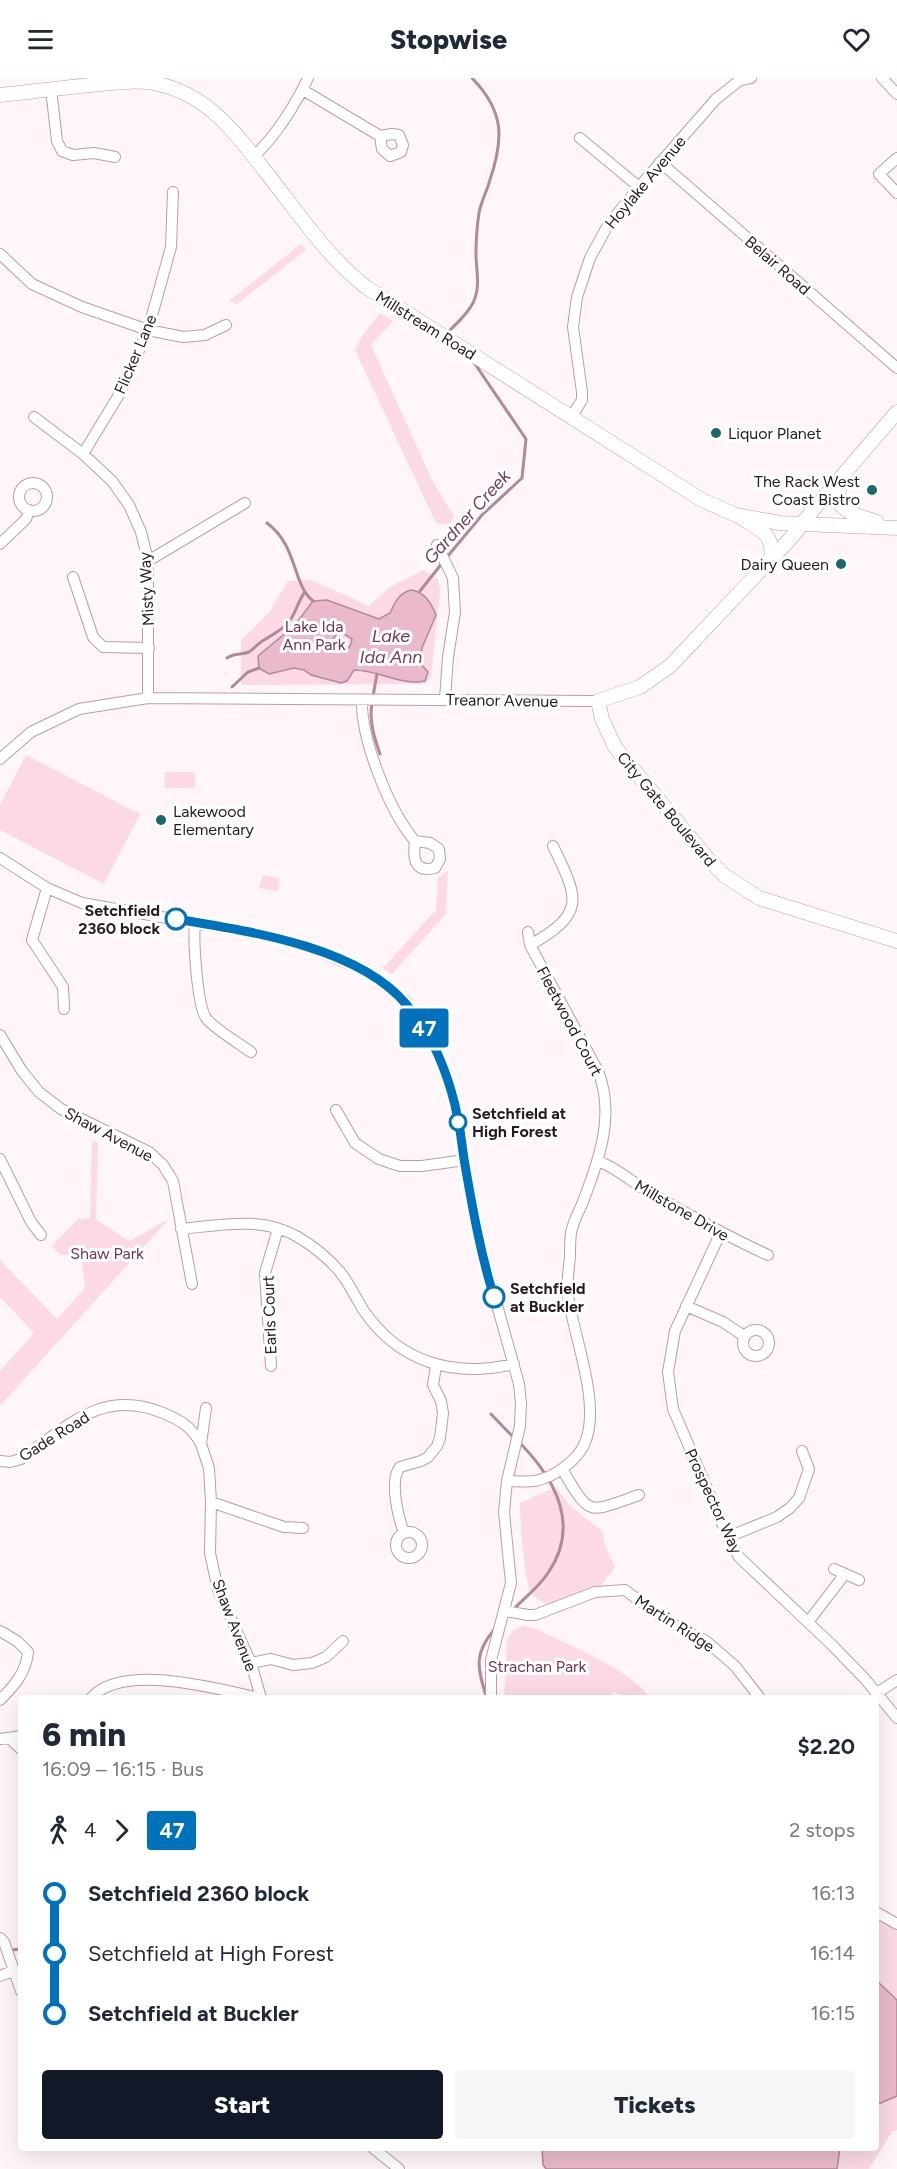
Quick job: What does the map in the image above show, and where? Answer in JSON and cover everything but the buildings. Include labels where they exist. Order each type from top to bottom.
[{"type":"main road","name":"Millstream Road","points":[[0,95],[129,81],[158,84],[197,99],[217,114],[254,156],[331,255],[351,276],[702,500],[736,515],[802,524],[897,528]]},
{"type":"main road","name":"Treanor Avenue","points":[[598,701],[629,691],[661,674],[683,654],[771,560],[897,412]]},
{"type":"main road","points":[[848,470],[838,494],[840,504],[849,513],[897,528]]},
{"type":"main road","points":[[736,515],[762,530],[770,539],[773,546],[771,560]]},
{"type":"main road","name":"City Gate Boulevard","points":[[598,701],[602,719],[615,747],[708,860],[725,876],[759,898],[897,941]]},
{"type":"street","points":[[254,156],[266,146],[303,90],[308,78]]},
{"type":"street","name":"Hoylake Avenue","points":[[572,416],[582,400],[573,327],[577,297],[590,258],[608,225],[660,162],[725,91],[740,81],[751,78]]},
{"type":"street","points":[[882,78],[897,94]]},
{"type":"street","points":[[51,89],[57,141],[62,151],[73,155],[94,153],[114,157]]},
{"type":"street","points":[[303,90],[380,136]]},
{"type":"street","points":[[580,138],[639,187]]},
{"type":"street","points":[[897,158],[879,174],[897,193]]},
{"type":"street","name":"Belair Road","points":[[660,162],[897,368]]},
{"type":"street","name":"Flicker Lane","points":[[83,454],[120,393],[148,330],[171,247],[173,192]]},
{"type":"street","points":[[2,260],[42,289],[90,310],[148,330],[183,337],[205,334],[226,325]]},
{"type":"street","name":"Misty Way","points":[[34,417],[83,454],[112,481],[129,505],[141,532],[148,561],[148,699]]},
{"type":"street","points":[[148,561],[245,503]]},
{"type":"street","points":[[0,544],[26,519],[29,510]]},
{"type":"street","points":[[437,545],[453,578],[455,612],[448,657],[445,699]]},
{"type":"street","points":[[72,577],[93,638],[104,647],[149,648]]},
{"type":"street","name":"Treanor Avenue","points":[[0,759],[31,732],[79,709],[148,699],[598,701]]},
{"type":"street","points":[[362,700],[361,713],[375,768],[405,830],[415,841]]},
{"type":"street","points":[[530,945],[563,924],[572,902],[569,880],[553,846]]},
{"type":"street","points":[[0,858],[47,888],[73,900],[95,906],[195,922],[280,939],[311,948],[361,969],[393,991],[417,1018],[439,1057],[455,1106],[487,1274],[519,1384],[521,1414],[507,1481],[504,1512],[511,1583],[491,1660],[491,1695]]},
{"type":"street","points":[[47,888],[32,940],[63,987],[64,1009]]},
{"type":"street","points":[[195,922],[193,937],[204,1014],[209,1022],[250,1052]]},
{"type":"street","name":"Fleetwood Court","points":[[507,1481],[535,1481],[562,1469],[575,1458],[586,1442],[591,1421],[588,1391],[568,1294],[571,1232],[598,1161],[606,1113],[602,1081],[530,945],[528,932]]},
{"type":"street","name":"Shaw Avenue","points":[[0,1035],[22,1071],[39,1092],[61,1109],[149,1152],[163,1165],[172,1181],[192,1284]]},
{"type":"street","points":[[336,1110],[355,1143],[379,1159],[400,1166],[422,1166],[465,1160]]},
{"type":"street","points":[[0,1159],[31,1222],[41,1235]]},
{"type":"street","name":"Millstone Drive","points":[[598,1161],[720,1234],[768,1255]]},
{"type":"street","points":[[181,1229],[247,1222],[297,1236],[327,1259],[340,1273],[383,1335],[407,1353],[436,1366],[470,1371],[514,1364]]},
{"type":"street","name":"Earls Court","points":[[271,1366],[265,1273],[278,1229]]},
{"type":"street","name":"Prospector Way","points":[[720,1234],[675,1331],[668,1372],[673,1409],[728,1537],[739,1557],[751,1571],[808,1622],[877,1694]]},
{"type":"street","points":[[686,1306],[723,1323],[744,1336]]},
{"type":"street","points":[[405,1533],[399,1519],[395,1476],[404,1464],[421,1461],[428,1457],[440,1438],[443,1413],[434,1385],[436,1366]]},
{"type":"street","name":"Gade Road","points":[[0,1461],[10,1462],[21,1459],[84,1415],[108,1405],[128,1404],[151,1408],[181,1420],[196,1433],[201,1444]]},
{"type":"street","name":"Shaw Avenue","points":[[206,1408],[201,1444],[208,1468],[211,1502],[210,1552],[218,1590],[251,1663],[259,1695]]},
{"type":"street","points":[[728,1537],[777,1517],[799,1498],[808,1469],[802,1451]]},
{"type":"street","points":[[562,1469],[580,1499],[592,1508],[600,1509],[639,1495]]},
{"type":"street","points":[[211,1502],[284,1527],[303,1528]]},
{"type":"street","points":[[834,1569],[860,1580]]},
{"type":"street","points":[[808,1622],[845,1574]]},
{"type":"street","name":"Martin Ridge","points":[[505,1611],[528,1616],[536,1615],[595,1592],[625,1590],[665,1620],[706,1641],[735,1666],[758,1695]]},
{"type":"street","points":[[0,1632],[17,1641],[28,1652],[27,1662],[17,1682],[0,1700]]},
{"type":"street","points":[[251,1663],[271,1659],[293,1665],[312,1663],[326,1657],[343,1641]]},
{"type":"street","points":[[877,1694],[897,1680]]},
{"type":"street","points":[[94,1695],[119,1682],[180,1681],[246,1695]]},
{"type":"street","points":[[207,1695],[213,1688]]},
{"type":"street","name":"Prospector Way","points":[[879,1696],[897,1718]]},
{"type":"street","points":[[4,1738],[18,1747]]},
{"type":"street","points":[[879,1914],[897,1924]]},
{"type":"street","points":[[0,1938],[4,1942],[18,1984]]},
{"type":"street","points":[[0,1976],[13,1971]]},
{"type":"street","points":[[377,2151],[399,2169]]},
{"type":"green space","points":[[301,244],[306,250],[237,304],[229,301]]},
{"type":"green space","points":[[380,313],[393,321],[371,345],[431,478],[454,516],[450,525],[436,523],[355,350],[362,336]]},
{"type":"green space","name":"Lake Ida Ann Park","points":[[423,570],[438,579],[440,591],[431,677],[426,684],[241,685],[241,640],[269,613],[288,581],[311,580],[369,606],[390,587]]},
{"type":"green space","points":[[26,755],[140,814],[104,884],[0,830],[0,805]]},
{"type":"green space","points":[[165,772],[195,772],[195,788],[165,788]]},
{"type":"green space","points":[[448,871],[446,914],[392,974],[383,968],[436,910],[438,878]]},
{"type":"green space","points":[[263,875],[279,878],[278,891],[259,888]]},
{"type":"green space","name":"Shaw Park","points":[[92,1140],[98,1143],[96,1219],[129,1241],[169,1219],[0,1406],[0,1371],[34,1333],[0,1297],[0,1260],[57,1319],[85,1288],[82,1263],[75,1255],[60,1255],[52,1246],[78,1219],[90,1218]]},
{"type":"green space","points":[[556,1487],[570,1506],[602,1531],[605,1545],[615,1567],[600,1587],[548,1605],[534,1596],[529,1588],[523,1551],[520,1503]]},
{"type":"green space","name":"Strachan Park","points":[[522,1626],[534,1628],[580,1650],[613,1667],[641,1687],[648,1695],[620,1695],[613,1692],[612,1695],[504,1695],[507,1640],[514,1630]]},
{"type":"green space","points":[[879,1921],[897,1929],[897,2000],[879,1983]]},
{"type":"green space","points":[[897,2096],[897,2130],[892,2132],[869,2169],[837,2169],[840,2151],[879,2151],[879,2104]]},
{"type":"water","name":"Lake Ida Ann","points":[[411,590],[424,596],[430,602],[436,615],[422,648],[420,663],[428,672],[425,681],[398,680],[372,672],[354,670],[347,681],[341,683],[294,668],[269,674],[259,668],[258,656],[295,625],[313,601],[327,600],[379,619],[390,613],[403,593]],"holes":[[[337,634],[344,634],[352,639],[349,648],[342,652],[334,646],[333,639]]]},
{"type":"water","points":[[879,1983],[897,2000],[897,2096],[879,2104]]},
{"type":"water","points":[[542,2151],[840,2151],[837,2169],[546,2169],[543,2165]]},
{"type":"waterway","name":"Gardner Creek","points":[[446,334],[468,312],[475,297],[479,213],[494,167],[499,139],[496,115],[491,103],[472,78]]},
{"type":"waterway","name":"Gardner Creek","points":[[447,557],[482,515],[522,478],[526,439],[475,364]]},
{"type":"waterway","points":[[267,523],[284,542],[301,585],[313,601]]},
{"type":"waterway","name":"Gardner Creek","points":[[420,591],[443,562]]},
{"type":"waterway","points":[[227,658],[249,652],[276,633],[290,620],[305,592]]},
{"type":"waterway","name":"Gardner Creek","points":[[232,687],[248,672],[259,668]]},
{"type":"waterway","points":[[373,696],[377,674]]},
{"type":"waterway","points":[[372,703],[372,723],[380,754]]},
{"type":"waterway","points":[[491,1414],[515,1439]]},
{"type":"waterway","points":[[513,1610],[548,1573],[558,1555],[563,1520],[553,1487],[533,1457],[520,1443]]},
{"type":"waterway","points":[[486,1695],[479,1670],[480,1654],[494,1630]]},
{"type":"waterway","points":[[11,1950],[18,1949]]},
{"type":"bus line","name":"47","points":[[176,919],[280,939],[311,948],[361,969],[379,980],[405,1002],[428,1034],[449,1082],[480,1244],[494,1297]]},
{"type":"place","name":"Liquor Planet","points":[[716,433]]},
{"type":"place","name":"The Rack West Coast Bistro","points":[[872,490]]},
{"type":"place","name":"Dairy Queen","points":[[841,564]]},
{"type":"place","name":"Lakewood Elementary","points":[[161,820]]},
{"type":"place","name":"Setchfield 2360 block","points":[[176,919]]},
{"type":"place","name":"Setchfield at High Forest","points":[[458,1122]]},
{"type":"place","name":"Setchfield at Buckler","points":[[494,1297]]}]
